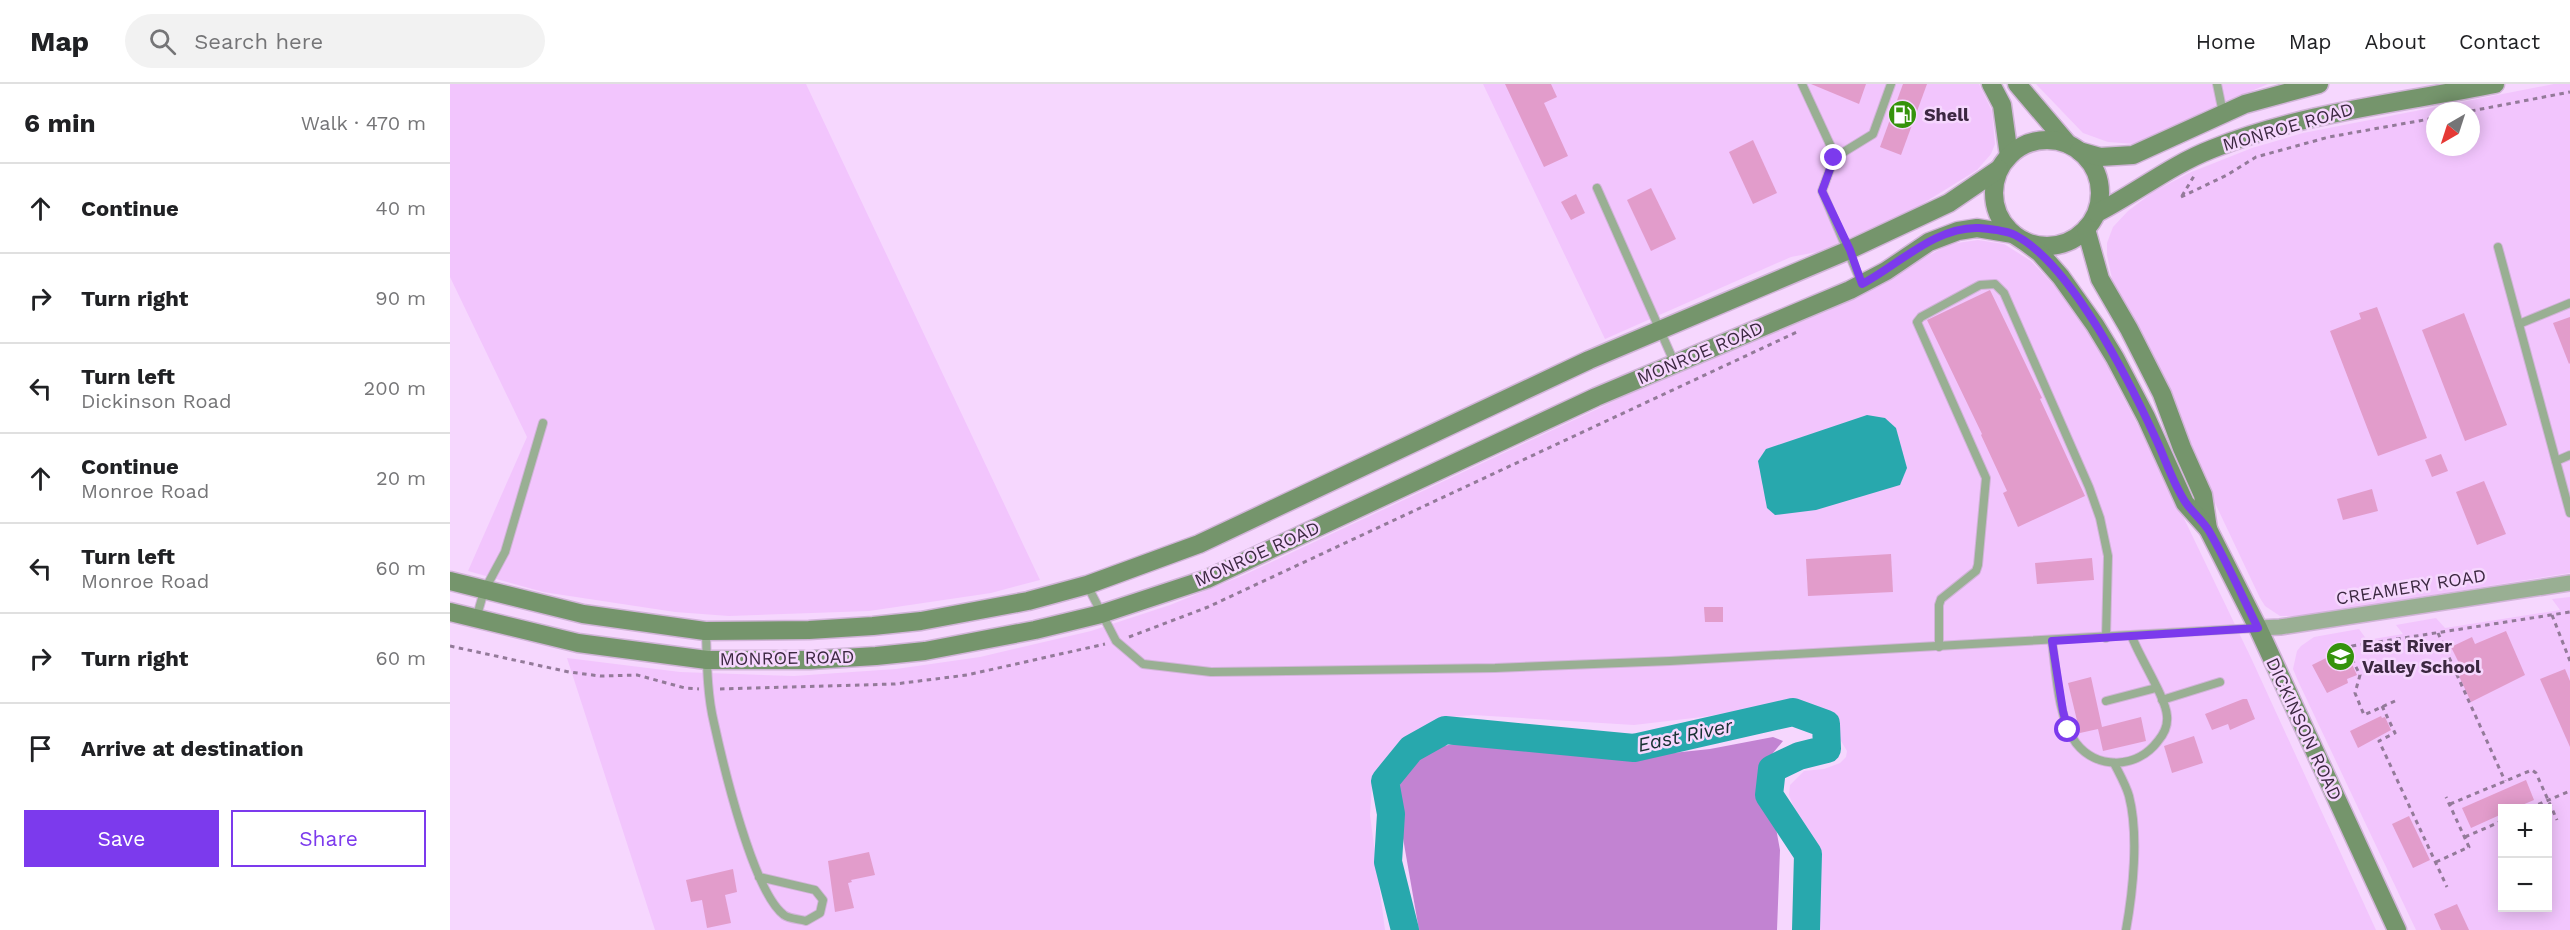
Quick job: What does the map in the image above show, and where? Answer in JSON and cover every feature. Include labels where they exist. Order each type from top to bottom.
[{"type":"main road","points":[[1991,84],[2002,105],[2004,163]]},
{"type":"main road","points":[[2017,84],[2073,148],[2091,163],[2098,179],[2100,196],[2097,213],[2086,229],[2073,240],[2057,245],[2040,246],[2019,238],[2003,224],[1994,197],[1995,182],[2004,163],[2021,146],[2036,141],[2052,140],[2073,148]]},
{"type":"main road","name":"MONROE ROAD","points":[[2073,148],[2100,157],[2133,155],[2223,114],[2274,95],[2319,84]]},
{"type":"main road","name":"MONROE ROAD","points":[[2097,213],[2183,161],[2250,134],[2336,111],[2495,84]]},
{"type":"main road","name":"MONROE ROAD","points":[[450,581],[583,614],[705,631],[809,630],[921,621],[1005,606],[1087,585],[1199,544],[1589,360],[1850,250],[1948,203],[2004,163]]},
{"type":"main road","name":"MONROE ROAD","points":[[450,612],[578,643],[707,660],[810,660],[925,651],[988,640],[1101,614],[1207,579],[1596,397],[1862,284],[1929,242],[1958,231],[1977,228],[2019,238]]},
{"type":"main road","name":"DICKINSON ROAD","points":[[2086,229],[2100,279],[2162,394],[2203,495],[2208,529]]},
{"type":"main road","name":"DICKINSON ROAD","points":[[2019,238],[2040,253],[2061,277],[2095,324],[2115,358],[2146,417],[2186,503],[2208,529],[2258,628],[2397,930]]},
{"type":"street","name":"CREAMERY ROAD","points":[[2258,628],[2280,627],[2570,583]]},
{"type":"lane","points":[[1802,84],[1833,151],[1834,158],[1822,191],[1850,250],[1862,284]]},
{"type":"lane","points":[[1834,158],[1874,134],[1891,84]]},
{"type":"lane","points":[[2217,84],[2223,114]]},
{"type":"lane","points":[[1597,188],[1675,364]]},
{"type":"lane","points":[[2498,247],[2570,513]]},
{"type":"lane","points":[[1939,647],[1941,599],[1976,571],[1978,565],[1986,478],[1917,322],[1920,317],[1980,285],[1995,284],[2004,293],[2089,487],[2100,518],[2108,556],[2106,638]]},
{"type":"lane","points":[[2519,324],[2570,303]]},
{"type":"lane","points":[[476,620],[484,591],[506,552],[543,423]]},
{"type":"lane","points":[[2556,461],[2570,455]]},
{"type":"lane","points":[[1087,585],[1116,641],[1143,664],[1211,672],[1495,668],[2132,637],[2258,628]]},
{"type":"lane","points":[[705,631],[714,722],[745,839],[759,877],[764,888],[785,915],[806,921],[820,913],[823,900],[816,890],[759,877]]},
{"type":"lane","points":[[2052,641],[2068,730],[2090,757],[2114,763],[2141,757],[2158,741],[2167,723],[2167,713],[2162,700],[2132,637]]},
{"type":"lane","points":[[2162,700],[2220,682]]},
{"type":"lane","points":[[2106,701],[2156,687]]},
{"type":"lane","points":[[2114,763],[2132,808],[2133,860],[2126,930]]},
{"type":"path","points":[[2480,109],[2570,92]]},
{"type":"path","points":[[2181,197],[2227,175],[2256,157],[2329,137],[2426,120]]},
{"type":"path","points":[[2395,701],[2364,715],[2355,693],[2360,675],[2351,657],[2350,649],[2570,612]]},
{"type":"path","points":[[2552,615],[2570,661]]},
{"type":"path","points":[[2438,633],[2505,781]]},
{"type":"path","points":[[2382,706],[2395,733],[2379,741],[2447,887]]},
{"type":"path","points":[[2450,804],[2535,770],[2557,820]]},
{"type":"path","points":[[2540,804],[2570,792]]},
{"type":"path","points":[[2436,862],[2469,847],[2446,797]]},
{"type":"path","points":[[2464,837],[2498,823]]},
{"type":"shaded area","points":[[450,84],[806,84],[1040,580],[991,593],[869,611],[729,616],[675,612],[543,592],[468,571],[527,437],[450,277]]},
{"type":"shaded area","points":[[1483,84],[1979,84],[1992,111],[1995,144],[1991,154],[1977,170],[1906,214],[1817,252],[1791,257],[1605,339]]},
{"type":"shaded area","points":[[2036,84],[2268,84],[2202,112],[2179,127],[2135,144],[2108,142],[2083,133]]},
{"type":"shaded area","points":[[2554,84],[2570,84],[2570,573],[2302,616],[2280,616],[2265,606],[2197,465],[2149,345],[2113,284],[2107,255],[2107,243],[2113,227],[2128,211],[2153,192],[2189,173],[2252,148],[2303,133],[2426,109],[2426,156],[2480,156],[2480,102],[2462,102]]},
{"type":"shaded area","points":[[1978,240],[2004,244],[2031,261],[2066,298],[2109,365],[2111,374],[2154,456],[2252,660],[2376,930],[1814,930],[1814,868],[1809,836],[1789,795],[1790,785],[1804,771],[1824,769],[1840,763],[1846,757],[1847,751],[1835,731],[1814,714],[1786,705],[1634,725],[1473,715],[1449,717],[1419,732],[1401,747],[1379,772],[1372,786],[1370,815],[1385,930],[655,930],[567,658],[680,672],[794,676],[896,669],[980,657],[1091,631],[1170,605],[1244,575],[1659,380],[1828,311],[1950,244]]},
{"type":"shaded area","points":[[1867,415],[1885,418],[1896,428],[1907,468],[1900,485],[1816,510],[1775,515],[1767,508],[1758,461],[1766,449]]},
{"type":"shaded area","points":[[2570,597],[2570,930],[2416,930],[2298,681],[2293,669],[2297,651],[2314,637],[2359,629],[2367,640],[2403,634],[2396,625],[2436,618],[2445,628],[2560,610],[2552,599]]},
{"type":"shaded area","points":[[1773,737],[1783,741],[1763,765],[1759,781],[1761,794],[1775,823],[1780,850],[1777,930],[1419,930],[1396,798],[1404,774],[1418,757],[1427,752],[1462,743],[1635,757],[1710,749]]},
{"type":"building","points":[[1505,84],[1551,84],[1557,97],[1544,103],[1568,156],[1544,167]]},
{"type":"building","points":[[1811,84],[1866,84],[1859,104]]},
{"type":"building","name":"Shell","points":[[1903,84],[1927,84],[1901,155],[1880,147]]},
{"type":"building","points":[[1753,140],[1777,193],[1753,204],[1729,152]]},
{"type":"building","points":[[1651,188],[1676,239],[1651,251],[1627,200]]},
{"type":"building","points":[[1576,194],[1585,213],[1571,220],[1561,202]]},
{"type":"building","points":[[1990,290],[2042,398],[2040,399],[2085,496],[2018,527],[2003,493],[2007,491],[1982,434],[1927,320]]},
{"type":"building","points":[[2377,307],[2427,438],[2378,456],[2330,331],[2361,319],[2359,313]]},
{"type":"building","points":[[2464,313],[2507,425],[2465,441],[2422,330]]},
{"type":"building","points":[[2570,317],[2570,363],[2569,364],[2553,323]]},
{"type":"building","points":[[2441,454],[2448,471],[2432,477],[2425,460]]},
{"type":"building","points":[[2484,481],[2506,534],[2477,545],[2456,492]]},
{"type":"building","points":[[2372,489],[2378,511],[2343,520],[2337,499]]},
{"type":"building","points":[[1891,554],[1893,592],[1808,596],[1806,559]]},
{"type":"building","points":[[2092,558],[2094,580],[2037,584],[2035,563]]},
{"type":"building","points":[[1704,607],[1723,607],[1723,622],[1705,622]]},
{"type":"building","points":[[2506,631],[2525,675],[2471,702],[2459,676],[2464,673],[2451,647],[2472,637],[2475,644]]},
{"type":"building","points":[[2334,654],[2338,664],[2349,658],[2357,675],[2347,679],[2348,683],[2327,693],[2312,665]]},
{"type":"building","points":[[2565,669],[2570,681],[2570,747],[2540,679]]},
{"type":"building","points":[[2091,677],[2102,727],[2141,717],[2146,741],[2103,751],[2098,729],[2080,733],[2068,683]]},
{"type":"building","points":[[2247,699],[2255,719],[2230,730],[2228,724],[2212,730],[2205,714]]},
{"type":"building","points":[[2381,716],[2385,717],[2391,730],[2358,748],[2350,731]]},
{"type":"building","points":[[2194,736],[2203,763],[2172,773],[2164,746]]},
{"type":"building","points":[[2526,780],[2534,800],[2524,804],[2498,804],[2498,816],[2471,828],[2462,808]]},
{"type":"building","points":[[2409,816],[2430,860],[2413,868],[2392,824]]},
{"type":"building","points":[[869,852],[875,875],[851,880],[852,882],[848,883],[854,908],[835,912],[828,861]]},
{"type":"building","points":[[733,869],[737,892],[725,895],[731,923],[707,928],[702,900],[691,902],[686,880]]},
{"type":"building","points":[[2457,904],[2469,930],[2441,930],[2434,914]]},
{"type":"waterway","name":"East River","points":[[1405,930],[1388,862],[1391,814],[1385,781],[1411,749],[1445,730],[1634,748],[1793,712],[1826,724],[1827,749],[1799,756],[1772,769],[1769,795],[1808,854],[1806,930]]},
{"type":"place","name":"Shell","points":[[1903,115]]},
{"type":"place","name":"East River Valley School","points":[[2341,656]]},
{"type":"route","points":[[1834,158],[1822,191],[1850,250],[1862,284],[1929,242],[1958,231],[1977,228],[2013,234],[2040,253],[2050,264],[2095,324],[2115,358],[2146,417],[2186,503],[2208,529],[2258,628],[2052,641],[2068,730]]}]
